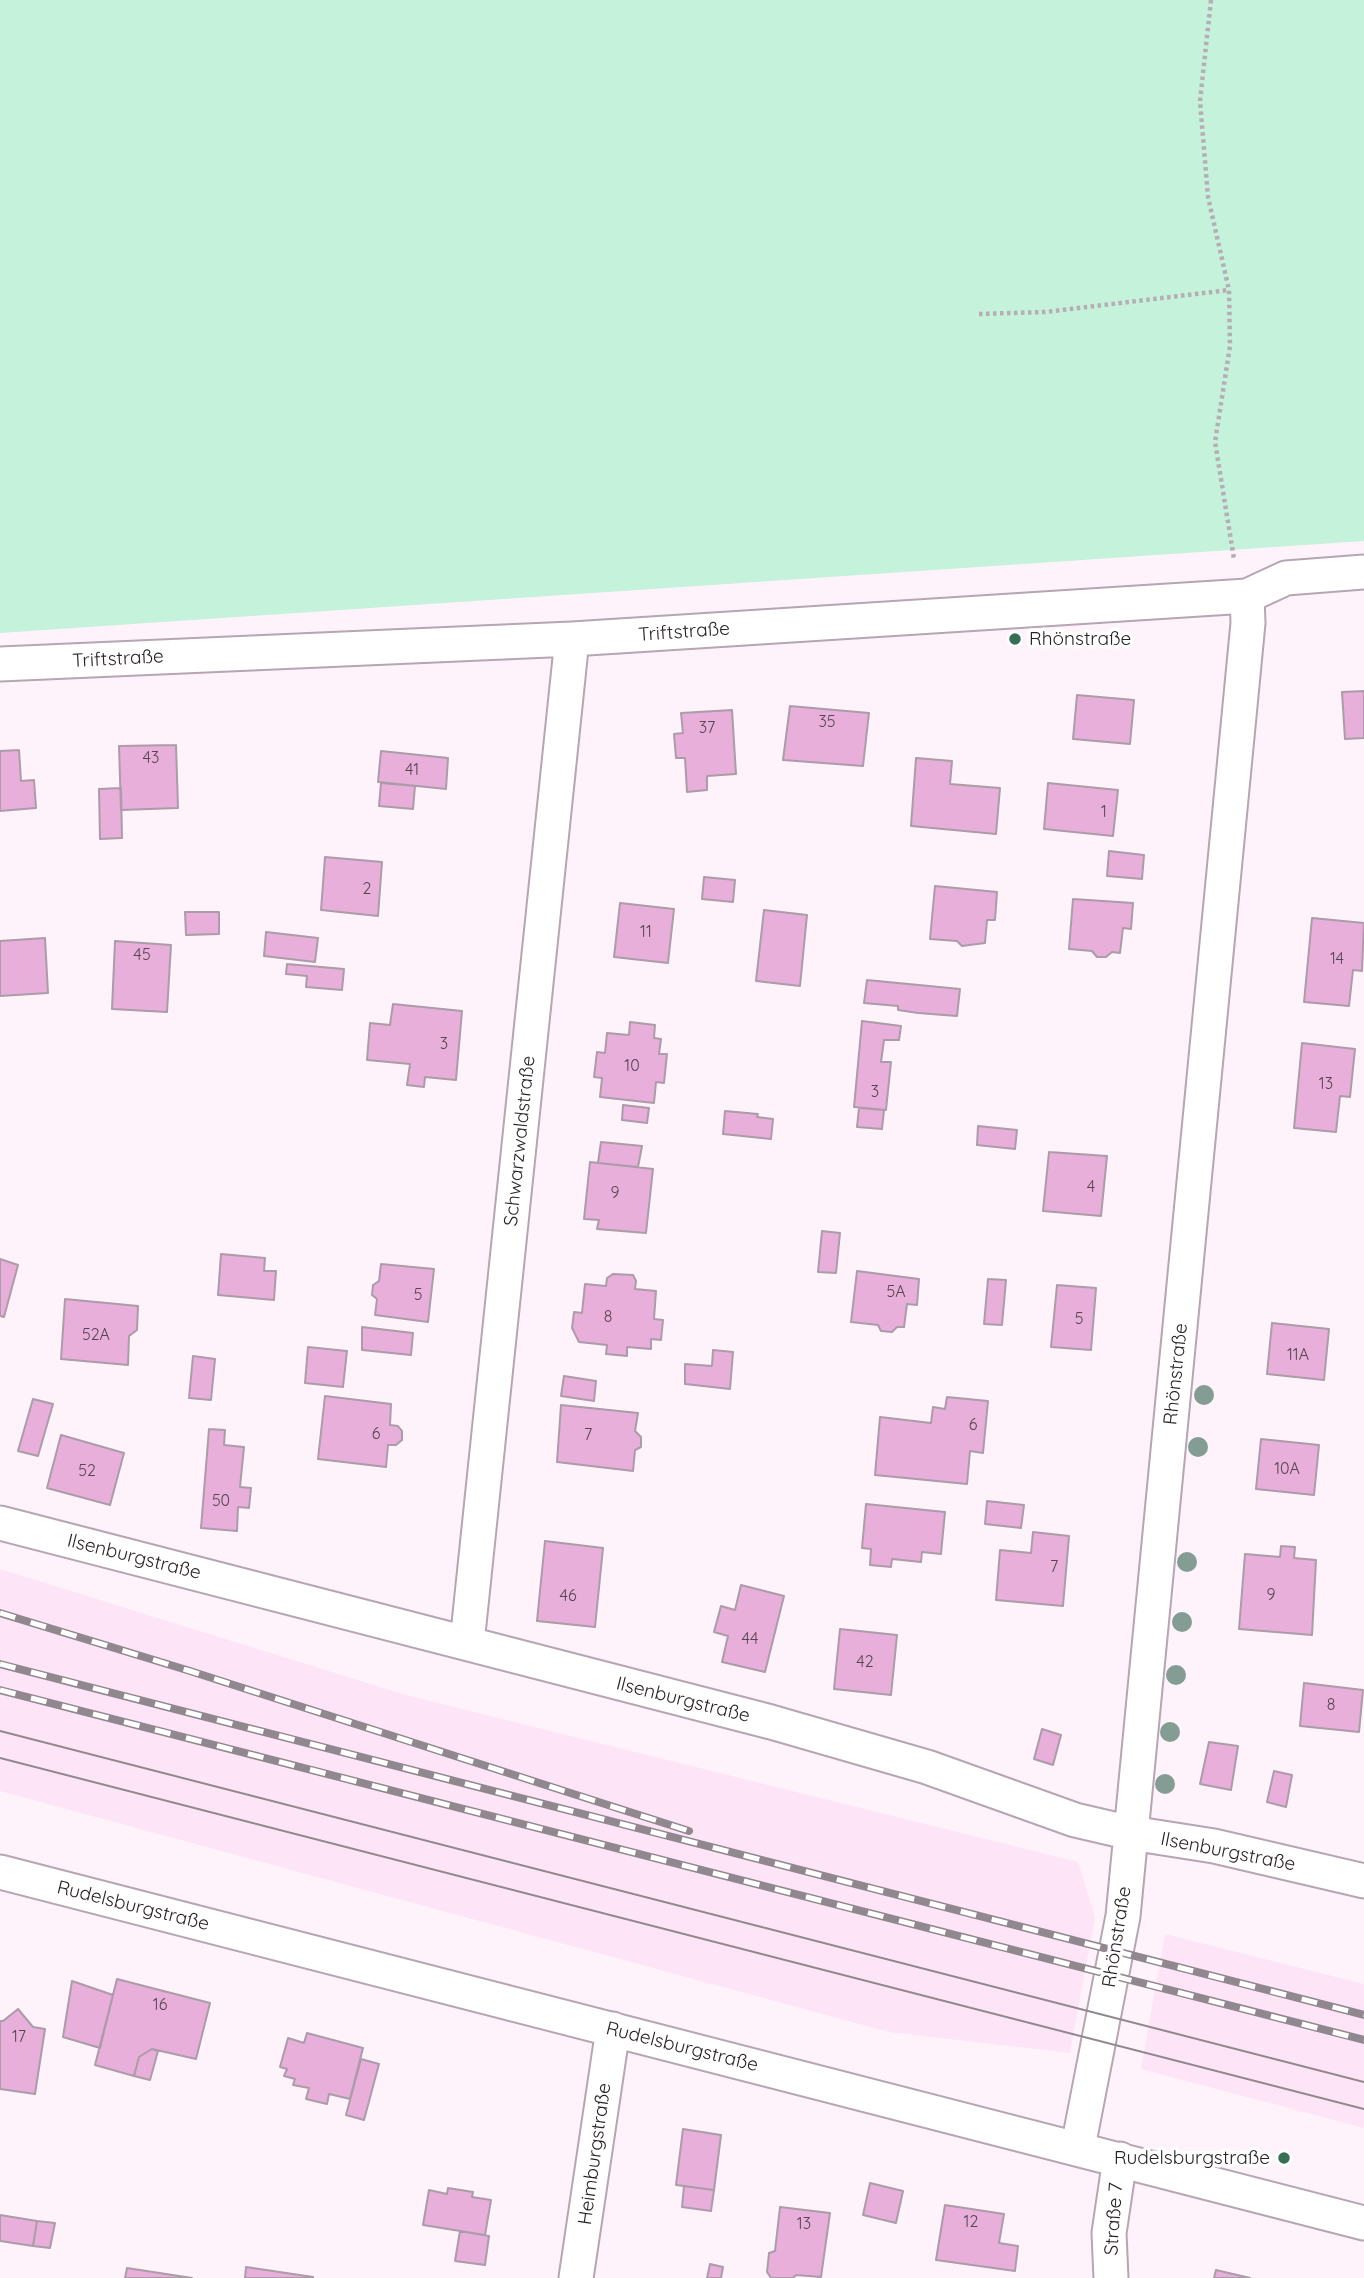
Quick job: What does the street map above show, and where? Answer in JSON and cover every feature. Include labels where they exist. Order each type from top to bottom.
[{"type":"street","name":"Triftstraße","points":[[0,664],[572,639],[1247,596],[1286,578],[1364,572]]},
{"type":"street","name":"Rhönstraße","points":[[1078,2147],[1123,1916],[1246,637],[1247,596]]},
{"type":"street","name":"Schwarzwaldstraße","points":[[467,1643],[572,639]]},
{"type":"street","name":"Ilsenburgstraße","points":[[0,1523],[771,1722],[927,1767],[1075,1820],[1131,1833],[1214,1846],[1364,1881]]},
{"type":"street","name":"Rudelsburgstraße","points":[[0,1872],[1364,2222]]},
{"type":"street","name":"Heimburgstraße","points":[[576,2278],[613,2029]]},
{"type":"street","name":"Straße 7","points":[[1111,2278],[1109,2233],[1120,2159]]},
{"type":"path","points":[[1211,0],[1200,101],[1208,197],[1229,290],[1230,346],[1215,442],[1232,554],[1247,596]]},
{"type":"path","points":[[979,314],[1045,312],[1229,290]]},
{"type":"shaded area","points":[[0,1569],[406,1695],[1078,1862],[1095,1917],[1070,2053],[889,2032],[0,1791]]},
{"type":"shaded area","points":[[1165,1934],[1364,1984],[1364,2128],[1141,2069]]},
{"type":"green space","points":[[0,0],[1364,0],[1364,541],[0,633]]},
{"type":"building","points":[[1364,691],[1364,738],[1345,739],[1342,692]]},
{"type":"building","points":[[1077,695],[1134,700],[1130,744],[1073,739]]},
{"type":"building","points":[[790,706],[869,713],[863,766],[783,760]]},
{"type":"building","points":[[732,710],[736,774],[707,776],[707,790],[687,792],[685,758],[676,758],[674,734],[683,733],[681,713]]},
{"type":"building","points":[[176,745],[178,808],[121,810],[119,746]]},
{"type":"building","points":[[19,750],[21,781],[34,780],[36,808],[0,811],[0,751]]},
{"type":"building","points":[[381,751],[448,758],[446,789],[378,782]]},
{"type":"building","points":[[916,758],[952,761],[950,784],[1000,788],[996,834],[911,826]]},
{"type":"building","points":[[381,783],[415,786],[413,809],[379,806]]},
{"type":"building","points":[[1048,783],[1118,790],[1113,836],[1044,829]]},
{"type":"building","points":[[121,788],[122,838],[100,839],[99,789]]},
{"type":"building","points":[[1109,851],[1144,855],[1142,879],[1107,876]]},
{"type":"building","points":[[325,857],[382,862],[378,916],[321,910]]},
{"type":"building","points":[[704,877],[735,880],[733,902],[702,899]]},
{"type":"building","points":[[935,886],[997,892],[995,920],[987,920],[985,943],[962,946],[957,941],[930,939]]},
{"type":"building","points":[[1073,899],[1133,903],[1131,929],[1123,928],[1120,953],[1112,952],[1106,957],[1097,957],[1092,951],[1069,949]]},
{"type":"building","points":[[620,903],[674,909],[668,963],[614,957]]},
{"type":"building","points":[[764,910],[807,915],[800,986],[756,981]]},
{"type":"building","points":[[185,912],[219,912],[219,934],[186,935]]},
{"type":"building","points":[[1312,918],[1364,923],[1362,971],[1353,970],[1349,1006],[1304,1002]]},
{"type":"building","points":[[266,932],[318,938],[315,962],[264,956]]},
{"type":"building","points":[[45,938],[48,993],[0,996],[0,941]]},
{"type":"building","points":[[115,941],[171,945],[167,1012],[112,1009]]},
{"type":"building","points":[[287,964],[344,969],[342,990],[306,987],[307,976],[286,974]]},
{"type":"building","points":[[867,980],[960,989],[957,1016],[918,1013],[898,1010],[898,1006],[864,1003]]},
{"type":"building","points":[[393,1004],[462,1011],[456,1080],[425,1077],[424,1087],[407,1085],[410,1064],[367,1060],[370,1023],[390,1025]]},
{"type":"building","points":[[862,1021],[901,1026],[899,1040],[884,1040],[881,1062],[891,1062],[886,1110],[854,1107]]},
{"type":"building","points":[[630,1022],[655,1025],[654,1038],[661,1039],[659,1054],[667,1054],[664,1083],[656,1082],[654,1103],[600,1097],[602,1078],[594,1077],[597,1052],[605,1053],[607,1033],[629,1035]]},
{"type":"building","points":[[1302,1043],[1355,1049],[1350,1097],[1340,1096],[1336,1132],[1294,1128]]},
{"type":"building","points":[[623,1105],[649,1108],[647,1123],[622,1120]]},
{"type":"building","points":[[859,1108],[884,1110],[882,1129],[857,1127]]},
{"type":"building","points":[[725,1111],[758,1114],[757,1117],[773,1119],[771,1139],[723,1134]]},
{"type":"building","points":[[978,1126],[1017,1130],[1015,1149],[977,1145]]},
{"type":"building","points":[[601,1142],[642,1146],[638,1167],[598,1163]]},
{"type":"building","points":[[1049,1152],[1107,1156],[1101,1216],[1043,1211]]},
{"type":"building","points":[[590,1162],[653,1169],[646,1233],[597,1229],[599,1220],[584,1219]]},
{"type":"building","points":[[822,1231],[840,1233],[836,1273],[818,1272]]},
{"type":"building","points":[[221,1254],[265,1258],[264,1271],[276,1271],[274,1300],[218,1295]]},
{"type":"building","points":[[0,1259],[18,1265],[4,1317],[0,1316]]},
{"type":"building","points":[[381,1264],[434,1269],[428,1322],[375,1315],[377,1299],[372,1295],[373,1285],[379,1281]]},
{"type":"building","points":[[857,1271],[919,1279],[917,1305],[907,1304],[904,1327],[897,1327],[892,1332],[881,1331],[878,1325],[851,1322]]},
{"type":"building","points":[[613,1274],[633,1275],[636,1281],[635,1289],[656,1291],[654,1319],[663,1320],[661,1340],[651,1339],[651,1349],[627,1347],[627,1356],[606,1354],[607,1345],[579,1342],[572,1328],[574,1312],[582,1313],[585,1284],[606,1286],[607,1278]]},
{"type":"building","points":[[988,1279],[1006,1280],[1002,1325],[984,1324]]},
{"type":"building","points":[[1057,1285],[1096,1288],[1091,1350],[1051,1347]]},
{"type":"building","points":[[65,1299],[138,1306],[137,1330],[129,1336],[128,1365],[61,1359]]},
{"type":"building","points":[[1272,1323],[1329,1329],[1324,1380],[1267,1374]]},
{"type":"building","points":[[362,1327],[413,1333],[411,1355],[362,1350]]},
{"type":"building","points":[[308,1347],[347,1351],[343,1387],[305,1383]]},
{"type":"building","points":[[713,1350],[733,1352],[730,1389],[685,1384],[685,1364],[712,1366]]},
{"type":"building","points":[[193,1356],[215,1359],[211,1400],[189,1398]]},
{"type":"building","points":[[564,1376],[596,1381],[594,1401],[561,1396]]},
{"type":"building","points":[[325,1396],[391,1404],[390,1425],[398,1426],[402,1431],[402,1440],[396,1445],[388,1445],[386,1467],[318,1459]]},
{"type":"building","points":[[947,1397],[988,1401],[983,1453],[970,1451],[967,1484],[875,1475],[880,1417],[931,1423],[933,1407],[945,1409]]},
{"type":"building","points":[[33,1399],[53,1404],[38,1456],[18,1451]]},
{"type":"building","points":[[561,1405],[638,1413],[635,1431],[641,1437],[641,1447],[635,1450],[633,1471],[557,1462]]},
{"type":"building","points":[[209,1429],[225,1430],[224,1445],[244,1447],[240,1487],[251,1488],[249,1508],[238,1507],[237,1531],[201,1528]]},
{"type":"building","points":[[61,1435],[124,1453],[110,1505],[47,1488]]},
{"type":"building","points":[[1261,1439],[1319,1445],[1314,1495],[1256,1489]]},
{"type":"building","points":[[987,1501],[1024,1505],[1021,1528],[985,1524]]},
{"type":"building","points":[[866,1504],[945,1512],[941,1554],[922,1552],[921,1562],[892,1559],[891,1567],[870,1565],[871,1549],[862,1548]]},
{"type":"building","points":[[1033,1532],[1069,1536],[1063,1606],[996,1600],[1000,1550],[1031,1553]]},
{"type":"building","points":[[545,1541],[603,1548],[595,1627],[537,1621]]},
{"type":"building","points":[[1281,1546],[1295,1547],[1294,1558],[1316,1560],[1312,1635],[1239,1629],[1245,1554],[1280,1557]]},
{"type":"building","points":[[741,1585],[784,1596],[765,1672],[722,1662],[728,1636],[714,1632],[721,1606],[735,1610]]},
{"type":"building","points":[[840,1629],[897,1635],[891,1695],[834,1689]]},
{"type":"building","points":[[1304,1683],[1363,1690],[1359,1732],[1300,1726]]},
{"type":"building","points":[[1042,1729],[1061,1735],[1053,1765],[1034,1759]]},
{"type":"building","points":[[1209,1742],[1238,1746],[1231,1790],[1200,1784]]},
{"type":"building","points":[[1274,1771],[1292,1775],[1286,1807],[1267,1802]]},
{"type":"building","points":[[117,1979],[210,2003],[196,2059],[152,2049],[139,2057],[134,2076],[95,2065]]},
{"type":"building","points":[[72,1981],[113,1995],[100,2048],[63,2037]]},
{"type":"building","points":[[18,2009],[33,2027],[45,2029],[35,2094],[0,2089],[0,2021]]},
{"type":"building","points":[[307,2033],[363,2048],[350,2099],[329,2094],[327,2104],[306,2099],[309,2088],[293,2085],[295,2079],[284,2076],[287,2069],[280,2067],[288,2038],[304,2043]]},
{"type":"building","points":[[152,2049],[158,2051],[150,2080],[134,2076],[139,2057]]},
{"type":"building","points":[[361,2059],[379,2064],[364,2120],[346,2115]]},
{"type":"building","points":[[683,2129],[721,2135],[714,2190],[676,2185]]},
{"type":"building","points":[[870,2183],[903,2191],[896,2223],[863,2215]]},
{"type":"building","points":[[684,2186],[714,2190],[711,2211],[682,2207]]},
{"type":"building","points":[[448,2188],[473,2192],[472,2197],[491,2200],[485,2235],[423,2225],[429,2190],[447,2194]]},
{"type":"building","points":[[945,2205],[1004,2214],[999,2243],[1018,2246],[1015,2271],[936,2260]]},
{"type":"building","points":[[780,2207],[830,2213],[821,2277],[796,2275],[793,2278],[771,2278],[767,2272],[769,2253],[775,2251]]},
{"type":"building","points":[[0,2215],[37,2221],[33,2246],[0,2241]]},
{"type":"building","points":[[37,2221],[55,2223],[50,2248],[33,2246]]},
{"type":"building","points":[[460,2231],[489,2236],[485,2265],[455,2261]]},
{"type":"building","points":[[710,2264],[723,2267],[721,2278],[707,2278]]},
{"type":"building","points":[[246,2267],[313,2277],[313,2278],[245,2278]]},
{"type":"building","points":[[127,2268],[192,2278],[125,2278]]},
{"type":"building","points":[[1216,2270],[1250,2278],[1214,2278]]},
{"type":"tram line","points":[[0,1731],[1364,2082]]},
{"type":"tram line","points":[[0,1758],[1364,2109]]},
{"type":"railway","points":[[0,1613],[689,1831]]},
{"type":"railway","points":[[0,1664],[1364,2015]]},
{"type":"railway","points":[[0,1690],[1364,2040]]},
{"type":"place","name":"Rhönstraße","points":[[1015,639]]},
{"type":"place","name":"Rudelsburgstraße","points":[[1284,2158]]}]
